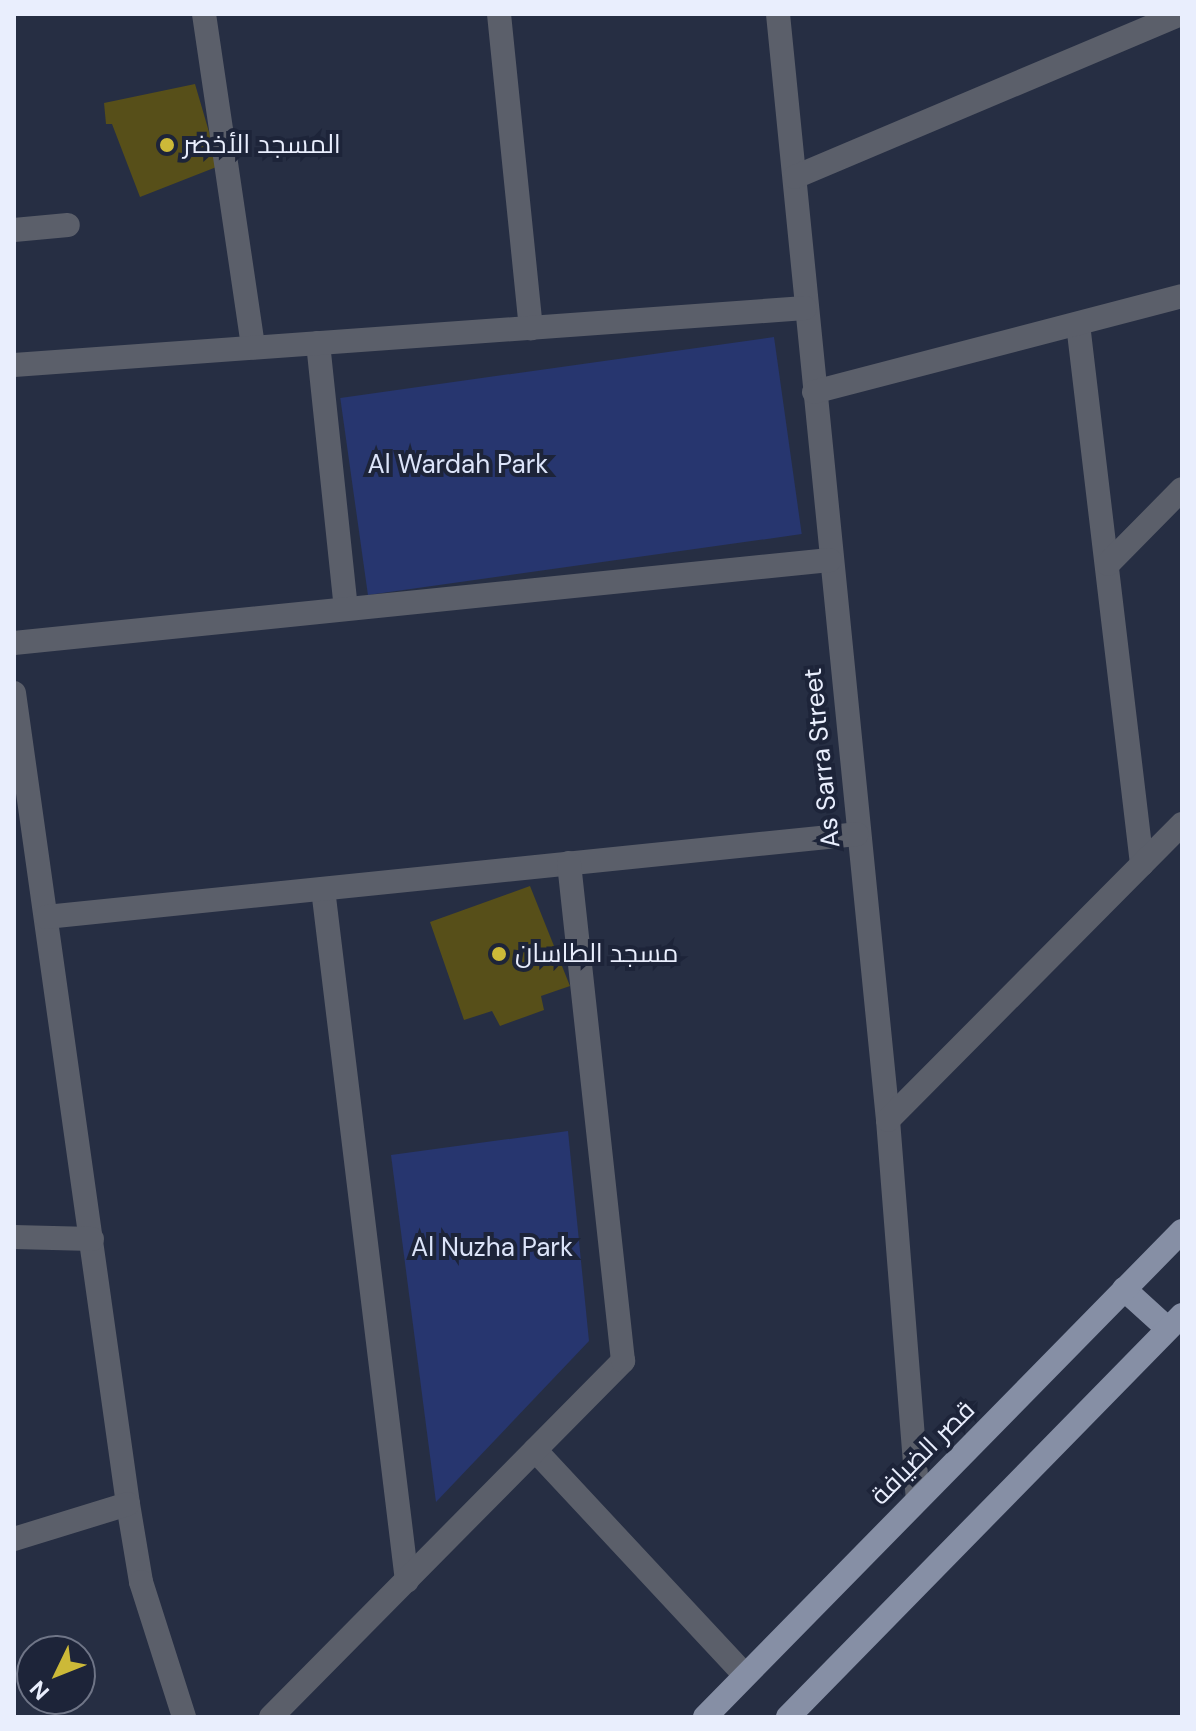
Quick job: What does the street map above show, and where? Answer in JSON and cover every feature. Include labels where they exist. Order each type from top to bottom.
[{"type":"main road","name":"قصر الضيافة","points":[[705,1717],[1182,1231]]},
{"type":"main road","points":[[788,1717],[1175,1322],[1124,1289]]},
{"type":"street","points":[[204,14],[253,347]]},
{"type":"street","points":[[499,14],[531,328]]},
{"type":"street","name":"As Sarra Street","points":[[778,14],[857,834],[888,1120],[918,1497]]},
{"type":"street","points":[[795,177],[1181,14]]},
{"type":"street","points":[[14,230],[68,225]]},
{"type":"street","points":[[814,392],[1182,296]]},
{"type":"street","points":[[14,365],[805,308]]},
{"type":"street","points":[[1078,324],[1142,864]]},
{"type":"street","points":[[318,343],[346,609]]},
{"type":"street","points":[[1108,564],[1182,489]]},
{"type":"street","points":[[14,643],[830,560]]},
{"type":"street","points":[[14,693],[128,1504],[141,1582],[184,1717]]},
{"type":"street","points":[[888,1120],[1182,824]]},
{"type":"street","points":[[46,917],[857,834]]},
{"type":"street","points":[[271,1717],[623,1361],[569,863]]},
{"type":"street","points":[[323,889],[407,1581]]},
{"type":"street","points":[[14,1237],[92,1239]]},
{"type":"street","points":[[535,1450],[745,1675]]},
{"type":"street","points":[[14,1539],[128,1504]]},
{"type":"green space","name":"Al Wardah Park","points":[[774,337],[802,534],[368,595],[340,398]]},
{"type":"green space","name":"Al Nuzha Park","points":[[568,1131],[589,1341],[436,1502],[391,1155]]},
{"type":"building","name":"المسجد الأخضر","points":[[195,84],[219,166],[140,197],[112,124],[106,124],[104,103]]},
{"type":"building","name":"مسجد الطاسان","points":[[530,886],[570,986],[541,996],[544,1010],[500,1026],[492,1011],[464,1020],[430,922]]},
{"type":"place","name":"المسجد الأخضر","points":[[167,145]]},
{"type":"place","name":"مسجد الطاسان","points":[[499,954]]}]
